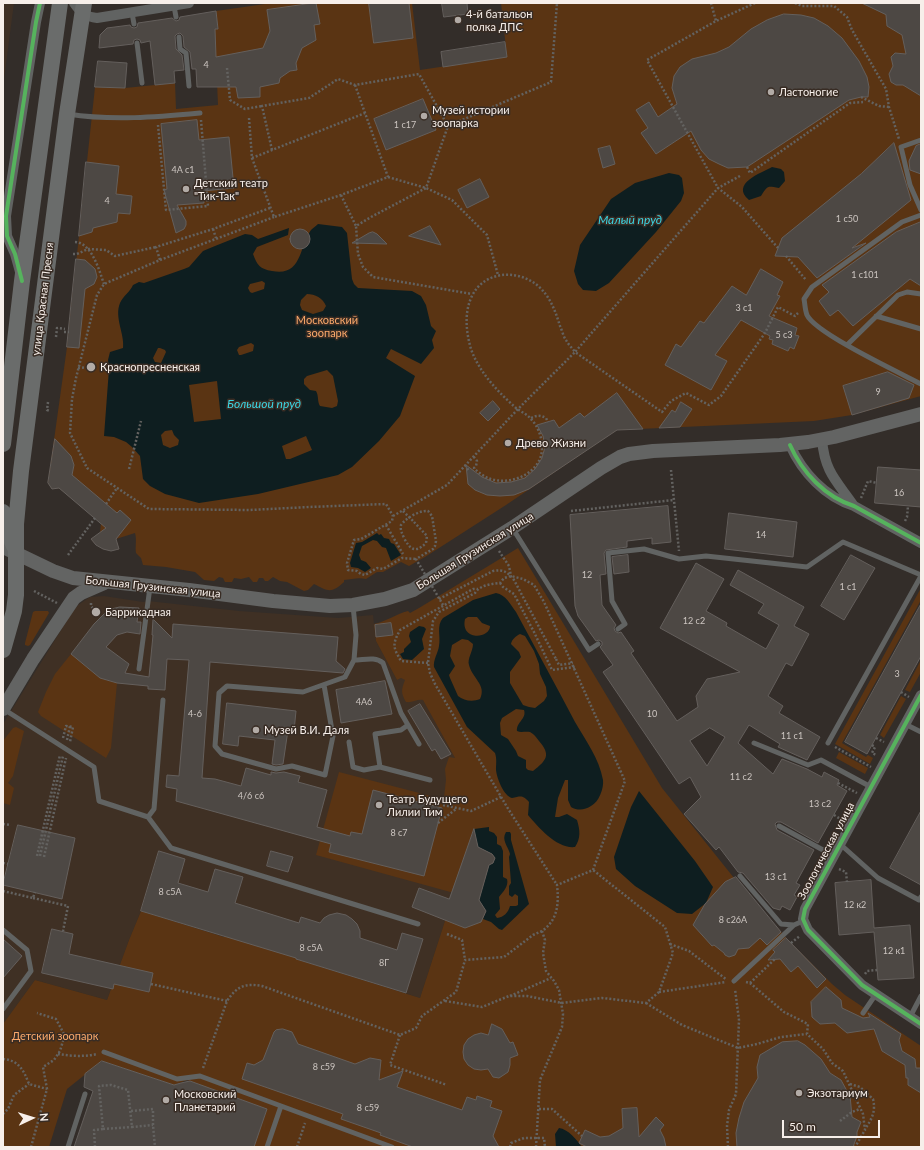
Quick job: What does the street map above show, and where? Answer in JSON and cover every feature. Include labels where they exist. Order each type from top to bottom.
[{"type":"main road","name":"улица Красная Пресня","points":[[3,444],[22,281],[60,3]]},
{"type":"main road","name":"улица Красная Пресня","points":[[3,650],[14,611],[16,594],[10,550],[16,524],[21,471],[80,7]]},
{"type":"main road","name":"Большая Грузинская улица","points":[[10,550],[63,575],[89,580],[273,601],[330,606],[353,605],[385,599],[413,590],[512,528],[612,461],[630,454],[653,451],[790,445],[822,440],[921,414]]},
{"type":"main road","points":[[3,512],[10,550]]},
{"type":"main road","points":[[3,709],[33,659],[74,598],[81,593],[107,582]]},
{"type":"street","points":[[22,281],[15,254],[7,236],[4,222],[40,3]]},
{"type":"street","points":[[80,7],[91,18],[104,18],[189,3]]},
{"type":"street","points":[[822,440],[824,457],[831,475],[854,506]]},
{"type":"street","points":[[790,445],[801,465],[818,485],[832,496],[843,503],[854,506],[921,542]]},
{"type":"street","name":"Зоологическая улица","points":[[799,923],[805,909],[921,695]]},
{"type":"street","points":[[799,923],[808,930],[862,985],[921,1024]]},
{"type":"lane","points":[[174,6],[176,17]]},
{"type":"lane","points":[[132,13],[134,24]]},
{"type":"lane","points":[[179,37],[180,48],[186,53],[189,86]]},
{"type":"lane","points":[[137,43],[142,83]]},
{"type":"lane","points":[[67,114],[91,118],[157,117],[200,113]]},
{"type":"lane","points":[[921,140],[901,147],[910,184],[921,210]]},
{"type":"lane","points":[[921,215],[902,222],[812,287],[804,299],[807,315],[819,327],[847,346],[921,384]]},
{"type":"lane","points":[[847,346],[898,295],[906,292],[921,294]]},
{"type":"lane","points":[[876,316],[921,329]]},
{"type":"lane","points":[[512,528],[589,650],[598,644]]},
{"type":"lane","points":[[618,629],[625,624],[612,601],[608,553],[644,549],[679,559],[706,556],[807,567],[843,542],[921,575],[828,743]]},
{"type":"lane","points":[[140,669],[150,586]]},
{"type":"lane","points":[[324,685],[334,736],[325,775],[292,766],[276,769],[222,754],[215,746],[219,693],[227,686],[303,692],[345,677],[354,660],[356,635],[353,605]]},
{"type":"lane","points":[[354,660],[373,659],[379,660],[383,663],[401,713],[420,744]]},
{"type":"lane","points":[[148,817],[154,809],[163,700]]},
{"type":"lane","points":[[3,709],[94,767],[99,801],[148,817],[171,848],[418,924]]},
{"type":"lane","points":[[905,724],[921,732]]},
{"type":"lane","points":[[380,767],[374,734],[401,730],[408,725]]},
{"type":"lane","points":[[349,742],[353,767],[364,770],[380,767],[430,780]]},
{"type":"lane","points":[[754,743],[808,765],[821,760],[871,787]]},
{"type":"lane","points":[[779,826],[834,856]]},
{"type":"lane","points":[[840,844],[878,878],[920,900]]},
{"type":"lane","points":[[740,876],[781,924],[799,923]]},
{"type":"lane","points":[[734,981],[799,923]]},
{"type":"lane","points":[[3,930],[28,950],[31,971],[3,1010]]},
{"type":"lane","points":[[863,1013],[876,994]]},
{"type":"lane","points":[[910,1016],[921,996]]},
{"type":"lane","points":[[104,1052],[177,1079],[200,1076],[392,1147]]},
{"type":"lane","points":[[68,1147],[85,1094]]},
{"type":"lane","points":[[267,1147],[281,1106]]},
{"type":"path","points":[[356,226],[426,188],[448,126],[551,82],[557,3]]},
{"type":"path","points":[[711,3],[716,21]]},
{"type":"path","points":[[755,3],[716,21],[647,60],[718,188],[742,207],[778,248]]},
{"type":"path","points":[[795,3],[802,6],[834,6],[847,17],[852,30],[886,89],[889,107],[901,147]]},
{"type":"path","points":[[227,68],[230,100],[245,109],[309,98],[338,79],[355,85],[419,74],[448,126]]},
{"type":"path","points":[[355,85],[388,177]]},
{"type":"path","points":[[861,97],[879,106],[889,107]]},
{"type":"path","points":[[747,167],[750,173],[850,103],[863,102]]},
{"type":"path","points":[[262,106],[272,150]]},
{"type":"path","points":[[157,117],[166,210],[208,206],[200,113]]},
{"type":"path","points":[[252,158],[365,113]]},
{"type":"path","points":[[249,118],[252,158],[274,217]]},
{"type":"path","points":[[402,511],[414,522],[426,534],[427,541],[425,545],[417,549],[410,547],[401,532],[401,525],[404,521],[424,510],[428,511],[432,516],[436,541],[433,549],[416,559],[402,558],[383,569],[376,568],[365,575],[356,571],[348,570],[347,563],[354,540],[361,539],[386,525],[392,521],[393,516],[447,485],[473,456],[575,352],[718,188],[740,176]]},
{"type":"path","points":[[393,516],[386,504],[309,506],[250,510],[149,509],[87,468],[70,433],[72,399],[78,368],[97,295],[104,284],[160,260],[216,238],[341,195],[388,177],[426,188],[452,200],[487,235],[498,275]]},
{"type":"path","points":[[341,195],[356,226],[358,254],[363,267],[373,277],[472,294]]},
{"type":"path","points":[[73,254],[77,254],[88,249],[106,250],[115,256],[156,247],[213,229],[270,208]]},
{"type":"path","points":[[213,229],[216,238]]},
{"type":"path","points":[[75,242],[78,242],[88,249],[104,284]]},
{"type":"path","points":[[156,247],[160,260]]},
{"type":"path","points":[[786,256],[812,287]]},
{"type":"path","points":[[473,456],[477,461],[474,468],[489,479],[499,481],[512,480],[526,475],[537,463],[542,449],[540,434],[531,418],[518,410],[494,386],[476,362],[467,334],[468,306],[472,294],[482,283],[498,275],[512,274],[523,276],[535,283],[545,292],[553,305],[565,339],[575,352],[662,412],[671,401],[686,393],[709,404],[721,396],[765,333],[778,307],[795,316],[806,307]]},
{"type":"path","points":[[56,337],[57,328],[69,332]]},
{"type":"path","points":[[78,368],[91,367]]},
{"type":"path","points":[[142,368],[156,368]]},
{"type":"path","points":[[48,402],[47,410],[50,411]]},
{"type":"path","points":[[531,418],[541,415],[546,418],[548,422]]},
{"type":"path","points":[[129,469],[140,421]]},
{"type":"path","points":[[465,465],[469,471]]},
{"type":"path","points":[[671,470],[679,559]]},
{"type":"path","points":[[861,498],[868,481],[877,483]]},
{"type":"path","points":[[106,504],[117,488]]},
{"type":"path","points":[[571,510],[674,500]]},
{"type":"path","points":[[905,521],[908,506]]},
{"type":"path","points":[[68,555],[95,518]]},
{"type":"path","points":[[386,525],[403,554]]},
{"type":"path","points":[[501,553],[508,566],[511,576]]},
{"type":"path","points":[[416,559],[443,606]]},
{"type":"path","points":[[439,599],[493,571],[502,570],[507,572],[514,580],[559,665],[573,663]]},
{"type":"path","points":[[428,663],[401,661],[394,649],[394,641],[400,630],[473,589],[500,583],[504,578],[511,576],[523,578],[534,585],[544,602],[575,667],[625,781],[610,827],[593,870],[557,885]]},
{"type":"path","points":[[500,583],[503,587],[514,594],[552,670],[575,667]]},
{"type":"path","points":[[465,960],[504,957],[532,935],[549,926],[553,919],[559,899],[557,885],[501,796],[430,673],[428,663],[433,621],[439,612],[475,593],[478,589]]},
{"type":"path","points":[[34,591],[58,604]]},
{"type":"path","points":[[90,597],[91,606],[96,612]]},
{"type":"path","points":[[901,692],[910,697]]},
{"type":"path","points":[[66,742],[70,726]]},
{"type":"path","points":[[876,738],[885,743]]},
{"type":"path","points":[[828,743],[872,767]]},
{"type":"path","points":[[872,745],[875,747],[872,753],[878,756]]},
{"type":"path","points":[[39,856],[63,749]]},
{"type":"path","points":[[44,857],[66,758]]},
{"type":"path","points":[[838,783],[857,794]]},
{"type":"path","points":[[443,805],[471,811],[501,796]]},
{"type":"path","points":[[438,823],[457,808]]},
{"type":"path","points":[[834,815],[840,819]]},
{"type":"path","points":[[3,824],[11,826]]},
{"type":"path","points":[[3,863],[8,864]]},
{"type":"path","points":[[838,868],[846,872],[846,882]]},
{"type":"path","points":[[593,870],[665,927],[673,953],[659,992],[646,1003]]},
{"type":"path","points":[[3,891],[68,906],[63,931]]},
{"type":"path","points":[[33,898],[35,892]]},
{"type":"path","points":[[536,1147],[540,1080],[562,1027],[563,1014],[559,990],[546,970],[543,952],[545,940],[542,931]]},
{"type":"path","points":[[200,1076],[227,1001],[233,992],[242,986],[253,984],[262,986],[400,1035],[416,1028],[422,1016],[456,992],[465,960],[462,940],[447,934]]},
{"type":"path","points":[[791,943],[801,935]]},
{"type":"path","points":[[659,992],[729,981],[689,951],[670,944]]},
{"type":"path","points":[[750,983],[776,958]]},
{"type":"path","points":[[864,975],[867,971],[877,970]]},
{"type":"path","points":[[444,1001],[482,1008],[551,978]]},
{"type":"path","points":[[728,1147],[727,1126],[729,1110],[736,1094],[738,1048],[739,1020],[734,981],[750,983],[784,1012],[808,1024],[807,1034]]},
{"type":"path","points":[[151,984],[227,1001]]},
{"type":"path","points":[[509,996],[527,996],[562,1003],[602,998],[646,1003],[682,1024],[738,1048],[781,1037],[807,1034]]},
{"type":"path","points":[[31,1147],[47,1089],[43,1067],[54,1060],[58,1054],[64,1034],[56,1019],[37,1013]]},
{"type":"path","points":[[807,1034],[823,1050],[832,1063],[843,1071],[862,1114],[865,1130]]},
{"type":"path","points":[[400,1035],[390,1065],[447,1085]]},
{"type":"path","points":[[58,1054],[70,1056],[91,1055],[104,1052]]},
{"type":"path","points":[[3,1058],[10,1059],[18,1064],[25,1074],[29,1084]]},
{"type":"path","points":[[29,1084],[47,1089]]},
{"type":"path","points":[[3,1114],[8,1109],[14,1095],[29,1084]]},
{"type":"path","points":[[849,1084],[860,1087],[873,1099],[873,1117],[855,1147]]},
{"type":"path","points":[[103,1129],[99,1086],[111,1085],[128,1090],[132,1127]]},
{"type":"path","points":[[130,1112],[153,1109],[155,1147]]},
{"type":"path","points":[[538,1109],[552,1109],[582,1136]]},
{"type":"path","points":[[840,1121],[852,1112],[860,1109]]},
{"type":"path","points":[[297,1147],[307,1116]]},
{"type":"path","points":[[95,1147],[94,1130],[153,1125]]},
{"type":"path","points":[[510,1147],[511,1143],[524,1138],[544,1138],[546,1147]]},
{"type":"shaded area","points":[[3,3],[14,3],[3,87]]},
{"type":"shaded area","points":[[104,596],[143,602],[148,601],[239,611],[338,618],[373,615],[376,641],[397,680],[401,678],[414,683],[481,805],[472,807],[454,893],[420,998],[296,958],[141,911],[107,1000],[35,980],[3,1024],[3,724],[78,605],[90,597]]},
{"type":"green space","name":"Московский зоопарк","points":[[272,3],[412,3],[420,70],[507,57],[501,3],[921,3],[921,396],[852,415],[814,421],[617,430],[506,505],[409,566],[401,562],[383,572],[377,572],[366,579],[358,578],[344,580],[340,586],[332,590],[326,590],[314,584],[308,590],[304,591],[287,582],[280,581],[273,577],[268,581],[265,581],[263,578],[259,578],[257,582],[253,582],[249,577],[241,579],[234,578],[232,582],[225,582],[223,578],[219,577],[214,581],[204,580],[195,572],[143,565],[141,558],[136,553],[135,533],[116,539],[119,549],[107,550],[100,547],[91,539],[100,533],[101,523],[59,488],[52,489],[48,483],[67,347],[95,87],[125,88],[175,83],[176,109],[218,105],[215,36],[209,29],[218,28],[216,11]]},
{"type":"green space","name":"Детский зоопарк","points":[[518,548],[662,788],[734,878],[789,941],[832,984],[845,995],[921,1046],[921,1147],[254,1147],[267,1109],[187,1080],[174,1085],[102,1061],[67,1089],[49,1147],[3,1147],[3,1024],[35,980],[107,1000],[141,911],[224,937],[226,933],[296,959],[420,998],[454,893],[316,855],[339,772],[446,800],[444,798],[446,780],[445,769],[449,757],[455,758],[423,700],[406,702],[402,691],[405,680],[401,678],[397,680],[376,641],[374,624],[404,612],[408,611],[410,613]]},
{"type":"green space","points":[[921,588],[921,600],[842,743],[866,757],[868,755],[873,758],[870,764],[835,744]]},
{"type":"green space","points":[[48,611],[49,613],[28,646],[25,645],[25,643],[33,612]]},
{"type":"green space","points":[[71,654],[100,678],[117,683],[111,748],[106,758],[41,716],[38,712],[55,674]]},
{"type":"green space","points":[[921,660],[921,672],[910,692],[905,690]]},
{"type":"green space","points":[[901,696],[906,699],[884,738],[880,735]]},
{"type":"green space","points":[[16,727],[24,731],[13,776],[8,783],[14,788],[10,805],[3,803],[3,741],[13,728]]},
{"type":"green space","points":[[839,752],[868,768],[865,774],[836,758]]},
{"type":"water","points":[[772,167],[781,169],[784,172],[785,181],[779,188],[768,187],[761,196],[749,200],[744,194],[743,189],[745,184],[755,176]]},
{"type":"water","name":"Малый пруд","points":[[669,173],[679,175],[682,178],[684,193],[681,201],[656,232],[609,283],[596,291],[583,290],[578,284],[574,271],[580,245],[611,199],[635,183]]},
{"type":"water","name":"Большой пруд","points":[[318,224],[342,227],[347,233],[352,279],[358,288],[412,291],[421,296],[426,305],[431,326],[436,331],[432,340],[434,348],[421,364],[391,349],[386,358],[415,376],[400,416],[379,441],[352,467],[338,475],[258,494],[199,503],[165,494],[150,486],[143,479],[140,456],[132,447],[126,442],[114,437],[104,436],[109,369],[108,360],[110,352],[123,348],[123,337],[118,314],[118,308],[121,301],[133,285],[139,282],[144,283],[189,267],[203,251],[245,234],[252,235],[258,239],[289,228],[288,235],[257,247],[253,254],[256,261],[262,268],[282,272],[289,270],[298,259],[311,230]],"holes":[[[262,281],[265,283],[264,289],[252,293],[248,288],[250,284]],[[307,294],[318,297],[326,306],[323,311],[313,314],[302,310],[300,305],[301,300]],[[251,343],[254,345],[253,351],[241,355],[239,355],[237,350],[239,347]],[[158,348],[165,350],[166,352],[161,363],[155,362],[153,358]],[[327,370],[333,376],[338,401],[337,406],[332,408],[320,406],[316,391],[310,390],[304,384],[304,379],[307,376]],[[217,381],[221,419],[194,422],[189,385]],[[172,430],[174,435],[179,440],[178,445],[170,448],[163,445],[161,435],[165,431]],[[306,436],[312,450],[290,459],[286,459],[282,446]]]},
{"type":"water","points":[[377,533],[379,535],[381,534],[384,538],[389,539],[401,555],[391,561],[386,548],[382,547],[377,541],[373,540],[362,546],[359,555],[361,560],[366,562],[371,568],[365,572],[358,568],[351,567],[350,563],[356,543],[362,542]]},
{"type":"water","points":[[496,593],[510,603],[575,722],[592,750],[598,764],[603,783],[602,791],[594,804],[581,810],[571,807],[568,800],[568,780],[565,780],[558,798],[555,817],[567,814],[577,820],[579,834],[575,847],[562,845],[549,837],[528,815],[529,802],[525,798],[512,798],[506,794],[499,782],[496,770],[495,753],[467,727],[434,667],[439,646],[439,628],[441,621],[443,618],[473,600]],"holes":[[[468,617],[477,617],[482,623],[490,626],[489,630],[481,635],[476,636],[471,634],[467,631],[465,619]],[[520,634],[525,636],[534,651],[539,664],[540,674],[546,687],[547,696],[544,701],[535,708],[523,705],[510,683],[510,672],[521,657],[519,652],[511,644],[513,639]],[[462,639],[468,640],[473,644],[469,663],[471,670],[482,690],[480,699],[469,700],[458,696],[449,675],[455,666],[450,656],[452,645]],[[516,709],[524,710],[525,713],[518,725],[517,731],[530,732],[533,734],[543,746],[546,754],[542,764],[533,771],[526,768],[526,760],[518,756],[508,739],[501,735],[500,723],[502,718]]]},
{"type":"water","points":[[419,626],[426,629],[422,639],[424,649],[412,660],[403,659],[400,654],[404,652],[404,649],[411,642],[409,636],[410,632]]},
{"type":"water","points":[[639,791],[695,861],[713,887],[706,903],[692,914],[677,913],[635,886],[616,869],[614,857],[631,807]]},
{"type":"water","points":[[489,827],[489,831],[494,833],[497,837],[497,844],[501,846],[503,851],[503,877],[507,879],[505,889],[499,897],[500,909],[495,915],[497,918],[502,917],[507,913],[510,906],[518,905],[518,896],[515,894],[512,897],[509,895],[509,886],[511,883],[510,854],[504,838],[506,832],[510,832],[511,834],[511,840],[529,904],[502,930],[491,922],[483,919],[486,911],[479,900],[489,865],[493,863],[495,858],[492,854],[478,847],[476,839],[472,836],[474,829]]},
{"type":"water","points":[[559,1128],[569,1133],[582,1147],[556,1147],[555,1134]]},
{"type":"building","points":[[316,3],[320,24],[314,25],[316,40],[302,48],[296,63],[297,70],[290,71],[280,78],[279,83],[260,87],[260,97],[238,98],[236,87],[197,87],[196,69],[192,69],[190,52],[184,47],[183,36],[180,33],[175,36],[176,49],[182,55],[184,70],[174,71],[175,83],[155,85],[150,41],[141,43],[140,40],[137,39],[134,40],[133,44],[99,48],[100,35],[107,28],[130,25],[134,28],[137,27],[138,23],[172,18],[176,21],[179,20],[180,17],[216,11],[218,29],[215,29],[216,57],[263,48],[270,31],[267,10]]},
{"type":"building","points":[[369,3],[409,3],[413,38],[374,43]]},
{"type":"building","points":[[442,3],[467,3],[468,14],[444,17]]},
{"type":"building","points":[[862,3],[921,3],[921,96],[903,85],[896,85],[891,82],[889,74],[893,66],[891,57],[895,53],[906,54],[902,35],[887,26],[886,15]]},
{"type":"building","name":"Ластоногие","points":[[784,14],[801,15],[814,18],[828,26],[842,38],[859,61],[867,77],[869,87],[868,97],[849,100],[747,167],[728,168],[709,159],[701,150],[691,131],[656,154],[641,133],[648,128],[636,110],[649,102],[658,117],[677,104],[672,88],[674,76],[680,67],[692,59],[716,53],[729,47],[751,29],[767,20]]},
{"type":"building","points":[[505,42],[507,57],[443,67],[441,52]]},
{"type":"building","points":[[98,61],[127,63],[125,88],[95,87]]},
{"type":"building","points":[[423,99],[436,130],[386,150],[374,119]]},
{"type":"building","points":[[197,120],[199,140],[229,137],[234,188],[203,191],[204,203],[177,205],[186,221],[186,225],[184,229],[176,233],[164,190],[167,189],[161,124]]},
{"type":"building","points":[[894,143],[911,200],[852,248],[866,243],[817,278],[798,257],[775,256],[782,238],[861,174]]},
{"type":"building","points":[[921,144],[921,174],[910,170],[909,161],[916,146]]},
{"type":"building","points":[[610,146],[615,164],[603,168],[598,149]]},
{"type":"building","points":[[86,162],[119,166],[116,194],[132,196],[130,214],[118,213],[117,222],[93,228],[92,232],[79,236]]},
{"type":"building","points":[[480,179],[489,197],[467,208],[458,190]]},
{"type":"building","points":[[921,222],[921,286],[910,279],[853,326],[838,310],[830,316],[819,301],[829,292],[822,285],[896,232]]},
{"type":"building","points":[[430,226],[441,245],[409,236]]},
{"type":"building","points":[[300,229],[307,232],[310,239],[307,246],[300,249],[293,246],[290,239],[293,232]]},
{"type":"building","points":[[373,232],[387,244],[352,243],[369,233]]},
{"type":"building","points":[[76,259],[85,260],[95,269],[97,277],[94,284],[85,289],[79,348],[67,347]]},
{"type":"building","points":[[761,269],[783,282],[777,295],[780,296],[769,316],[797,328],[795,335],[799,336],[794,349],[790,347],[788,351],[772,344],[773,340],[769,339],[770,336],[741,320],[715,355],[727,361],[711,390],[665,365],[676,344],[681,347],[700,321],[704,323],[732,286],[746,295]]},
{"type":"building","points":[[888,372],[914,385],[909,398],[852,415],[843,386]]},
{"type":"building","points":[[617,393],[643,429],[617,430],[529,489],[514,495],[487,495],[475,490],[468,484],[466,465],[482,477],[496,483],[511,482],[525,478],[535,469],[542,458],[545,447],[543,436],[537,425],[554,420],[559,428],[580,413],[584,417]]},
{"type":"building","points":[[493,401],[500,409],[488,421],[480,413]]},
{"type":"building","points":[[681,402],[692,409],[680,427],[659,428],[672,410],[675,412]]},
{"type":"building","points":[[55,439],[71,456],[74,465],[72,475],[117,513],[120,510],[131,520],[116,539],[119,549],[111,551],[96,545],[91,539],[106,528],[59,488],[52,489],[48,483]]},
{"type":"building","points":[[878,467],[921,470],[921,507],[875,503]]},
{"type":"building","points":[[668,506],[671,542],[652,544],[652,538],[627,541],[627,547],[606,550],[604,553],[606,574],[600,575],[602,605],[616,625],[614,628],[615,631],[618,633],[621,632],[634,651],[631,653],[677,721],[698,707],[696,696],[707,679],[740,672],[660,628],[696,563],[724,579],[706,611],[727,623],[726,626],[766,649],[779,625],[758,613],[764,604],[730,585],[738,570],[804,607],[794,626],[809,634],[792,666],[786,663],[768,696],[783,706],[779,713],[820,737],[807,760],[778,747],[780,744],[749,725],[738,743],[773,774],[782,759],[822,777],[824,772],[839,780],[837,785],[847,791],[818,843],[781,822],[777,822],[775,824],[777,830],[814,850],[796,883],[800,885],[794,895],[797,897],[790,910],[782,906],[780,910],[773,908],[743,873],[738,872],[719,847],[716,850],[684,814],[701,797],[690,777],[679,784],[603,672],[613,665],[600,647],[602,642],[599,640],[596,641],[578,616],[575,606],[570,515]],"holes":[[[710,728],[725,737],[707,766],[690,741]]]},
{"type":"building","points":[[729,513],[797,522],[793,557],[725,549]]},
{"type":"building","points":[[628,555],[629,572],[614,574],[612,557]]},
{"type":"building","points":[[851,555],[875,568],[844,620],[821,606]]},
{"type":"building","points":[[921,604],[921,656],[867,754],[845,742]]},
{"type":"building","points":[[120,607],[139,608],[137,622],[141,622],[140,634],[127,632],[117,635],[106,647],[129,664],[125,673],[149,677],[153,619],[172,638],[173,624],[338,637],[336,661],[345,669],[343,673],[210,662],[202,778],[215,779],[241,786],[246,768],[271,775],[271,772],[284,772],[300,776],[298,782],[327,790],[317,827],[350,836],[351,832],[362,834],[373,790],[442,808],[424,876],[329,852],[331,844],[176,801],[177,789],[166,787],[167,775],[179,776],[189,660],[167,659],[165,690],[148,689],[148,686],[117,683],[100,678],[71,654],[94,624],[108,610]]},
{"type":"building","points":[[391,623],[393,635],[376,637],[375,625]]},
{"type":"building","points":[[385,681],[392,714],[341,723],[336,690]]},
{"type":"building","name":"Музей В.И. Даля","points":[[227,703],[296,711],[294,731],[288,730],[283,764],[272,764],[275,740],[239,736],[238,746],[223,744]]},
{"type":"building","points":[[420,704],[451,754],[441,759],[435,749],[432,751],[408,711]]},
{"type":"building","points":[[921,811],[921,885],[890,868]]},
{"type":"building","points":[[18,825],[75,838],[62,899],[3,885]]},
{"type":"building","points":[[474,829],[478,847],[492,854],[495,858],[493,863],[489,865],[479,900],[486,911],[481,922],[465,928],[412,907],[419,888],[449,899]]},
{"type":"building","points":[[159,851],[185,859],[178,883],[208,892],[215,869],[243,877],[235,903],[299,923],[301,917],[320,923],[329,915],[337,913],[346,915],[357,924],[360,931],[360,938],[397,950],[402,933],[423,939],[406,993],[141,911]]},
{"type":"building","points":[[271,851],[293,857],[288,872],[267,866]]},
{"type":"building","points":[[736,877],[781,932],[767,945],[760,938],[749,948],[738,949],[735,955],[729,957],[714,945],[712,946],[693,925],[705,904],[725,882]]},
{"type":"building","points":[[871,880],[874,928],[910,925],[914,978],[878,980],[874,932],[839,935],[835,883]]},
{"type":"building","points":[[52,929],[73,934],[69,954],[153,973],[149,992],[114,984],[113,989],[42,973]]},
{"type":"building","points":[[786,938],[826,979],[817,988],[798,966],[791,972],[780,959],[768,960],[775,952],[773,950]]},
{"type":"building","points":[[3,939],[22,956],[3,978]]},
{"type":"building","points":[[826,987],[841,1000],[842,1008],[863,1018],[870,1017],[868,1013],[901,1034],[899,1040],[902,1051],[915,1059],[916,1068],[921,1068],[921,1093],[908,1085],[905,1065],[882,1051],[874,1029],[847,1033],[835,1023],[820,1024],[812,1017],[811,1002]]},
{"type":"building","points":[[492,1024],[502,1029],[510,1043],[513,1042],[518,1055],[510,1058],[508,1072],[499,1078],[493,1077],[488,1069],[474,1069],[468,1065],[464,1059],[463,1052],[464,1045],[468,1039],[481,1033],[488,1035]]},
{"type":"building","points":[[283,1029],[292,1032],[298,1044],[355,1064],[370,1058],[381,1060],[379,1080],[403,1071],[397,1087],[462,1110],[467,1097],[476,1100],[477,1096],[492,1101],[490,1107],[502,1111],[493,1136],[499,1147],[413,1147],[380,1135],[381,1133],[341,1119],[343,1114],[242,1079],[247,1063],[254,1065],[263,1060],[274,1032],[276,1030]]},
{"type":"building","name":"Экзотариум","points":[[798,1041],[821,1059],[830,1073],[841,1080],[850,1095],[852,1117],[861,1122],[853,1147],[737,1147],[736,1133],[739,1118],[744,1102],[758,1078],[757,1067],[760,1055],[782,1042]]},
{"type":"building","name":"Московский Планетарий","points":[[102,1061],[174,1085],[190,1081],[267,1109],[254,1147],[74,1147],[93,1091],[84,1087],[85,1074]]},
{"type":"building","points":[[637,1108],[639,1137],[656,1117],[664,1125],[660,1130],[666,1147],[587,1147],[579,1143],[585,1130],[600,1137],[609,1136],[623,1128],[622,1109]]},
{"type":"cycle path","points":[[22,281],[15,254],[7,236],[6,216],[40,3]]},
{"type":"cycle path","points":[[790,445],[801,465],[824,490],[843,502],[854,506],[921,543]]},
{"type":"cycle path","points":[[921,695],[805,909],[803,919],[808,930],[862,985],[921,1024]]},
{"type":"place","name":"4-й батальон полка ДПС","points":[[458,20]]},
{"type":"place","name":"Ластоногие","points":[[771,92]]},
{"type":"place","name":"Музей истории зоопарка","points":[[424,116]]},
{"type":"place","name":"Детский театр \"Тик-Так\"","points":[[186,189]]},
{"type":"place","name":"Краснопресненская","points":[[91,367]]},
{"type":"place","name":"Древо Жизни","points":[[508,443]]},
{"type":"place","name":"Баррикадная","points":[[96,612]]},
{"type":"place","name":"Музей В.И. Даля","points":[[256,730]]},
{"type":"place","name":"Театр Будущего Лилии Тим","points":[[379,805]]},
{"type":"place","name":"Экзотариум","points":[[799,1093]]},
{"type":"place","name":"Московский Планетарий","points":[[166,1100]]}]
